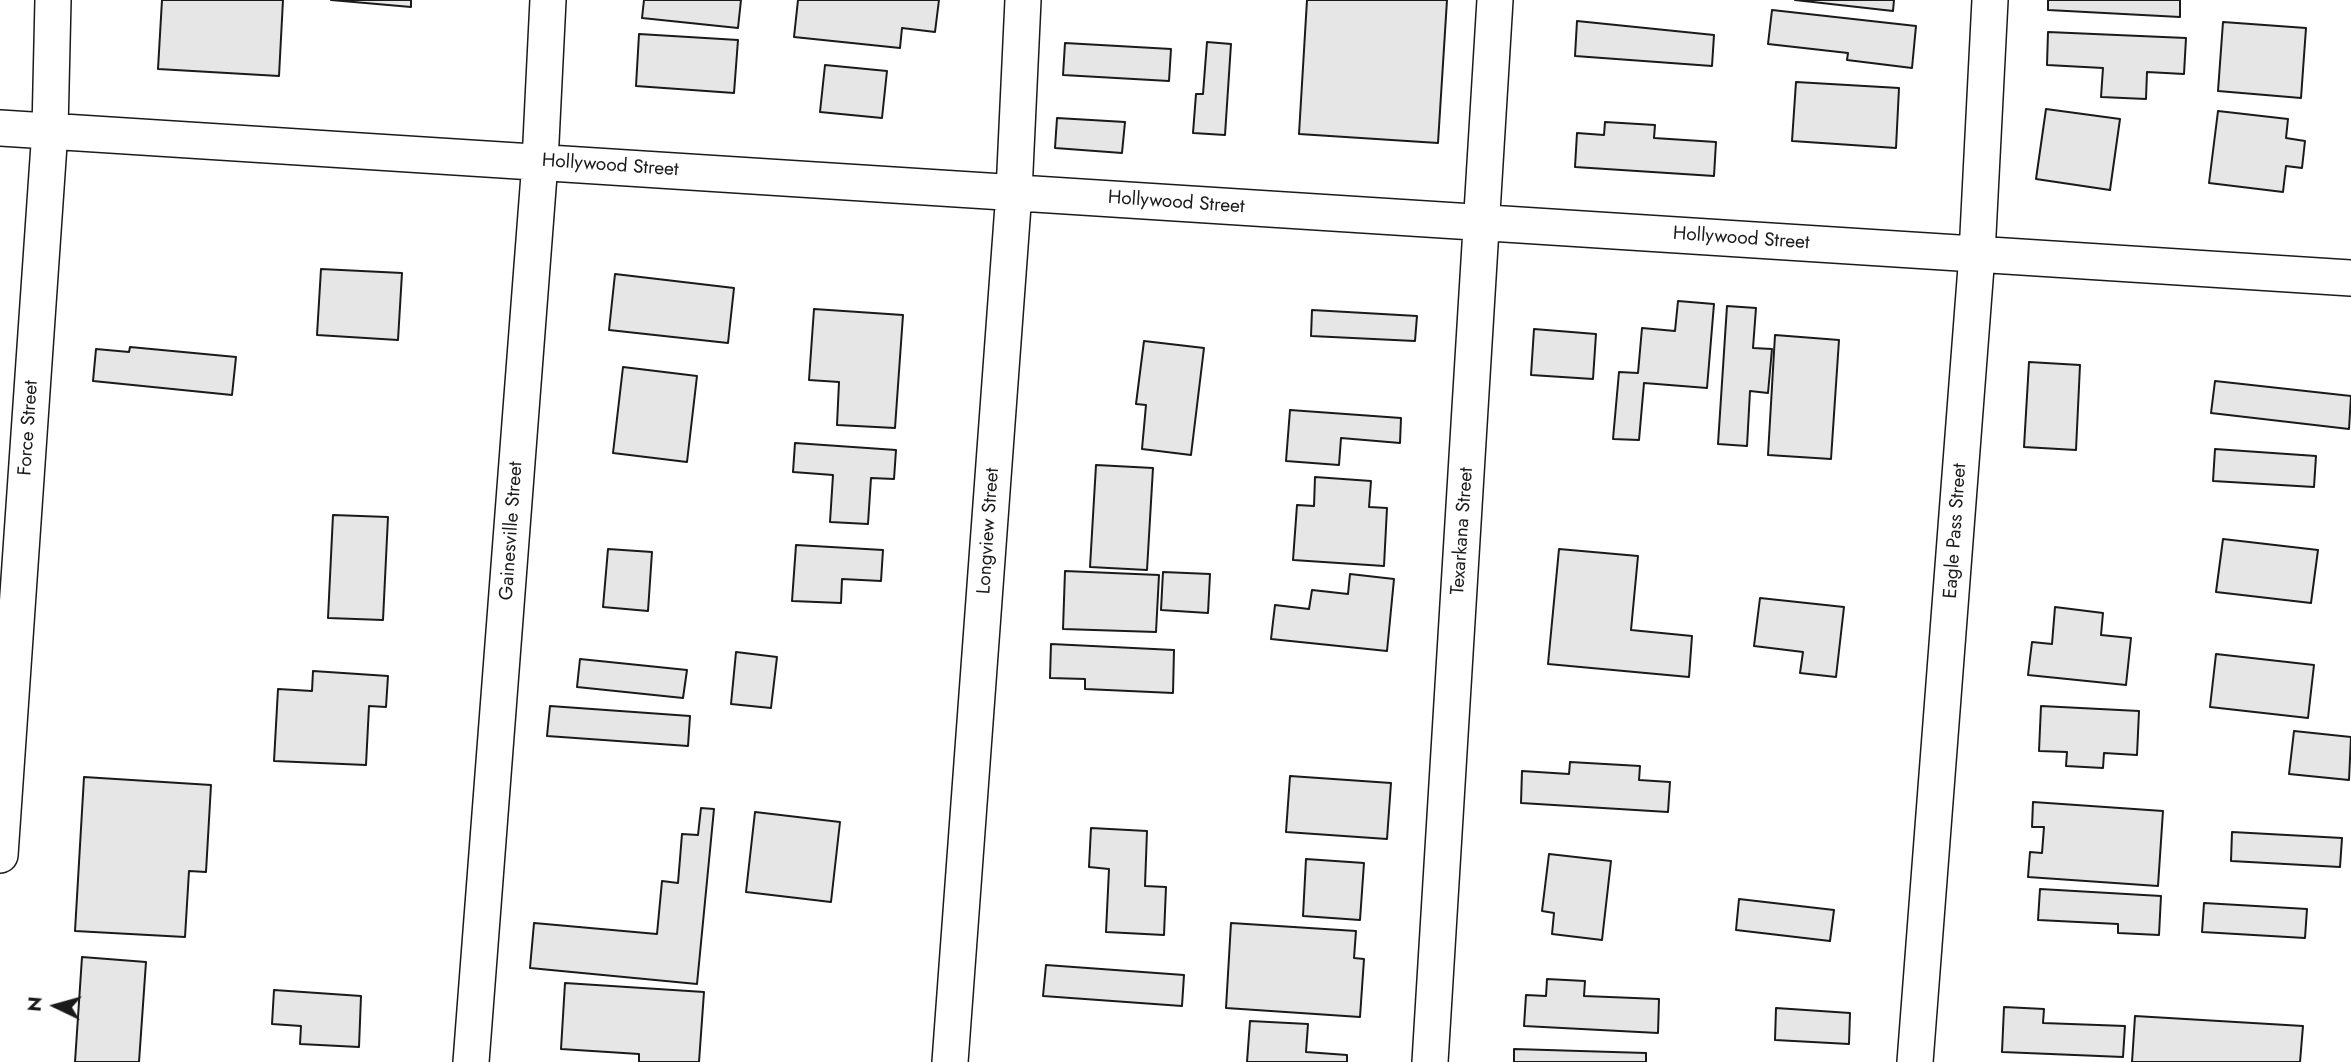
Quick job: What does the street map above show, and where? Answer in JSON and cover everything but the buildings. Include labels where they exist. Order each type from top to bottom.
[{"type":"street","name":"Force Street","points":[[0,855],[50,130],[53,0]]},
{"type":"street","name":"Gainesville Street","points":[[471,1062],[540,162],[548,0]]},
{"type":"street","name":"Longview Street","points":[[950,1062],[1014,192],[1023,0]]},
{"type":"street","name":"Texarkana Street","points":[[1430,1062],[1495,0]]},
{"type":"street","name":"Eagle Pass Street","points":[[1915,1062],[1977,254],[1990,0]]},
{"type":"street","name":"Hollywood Street","points":[[0,128],[2351,278]]}]
